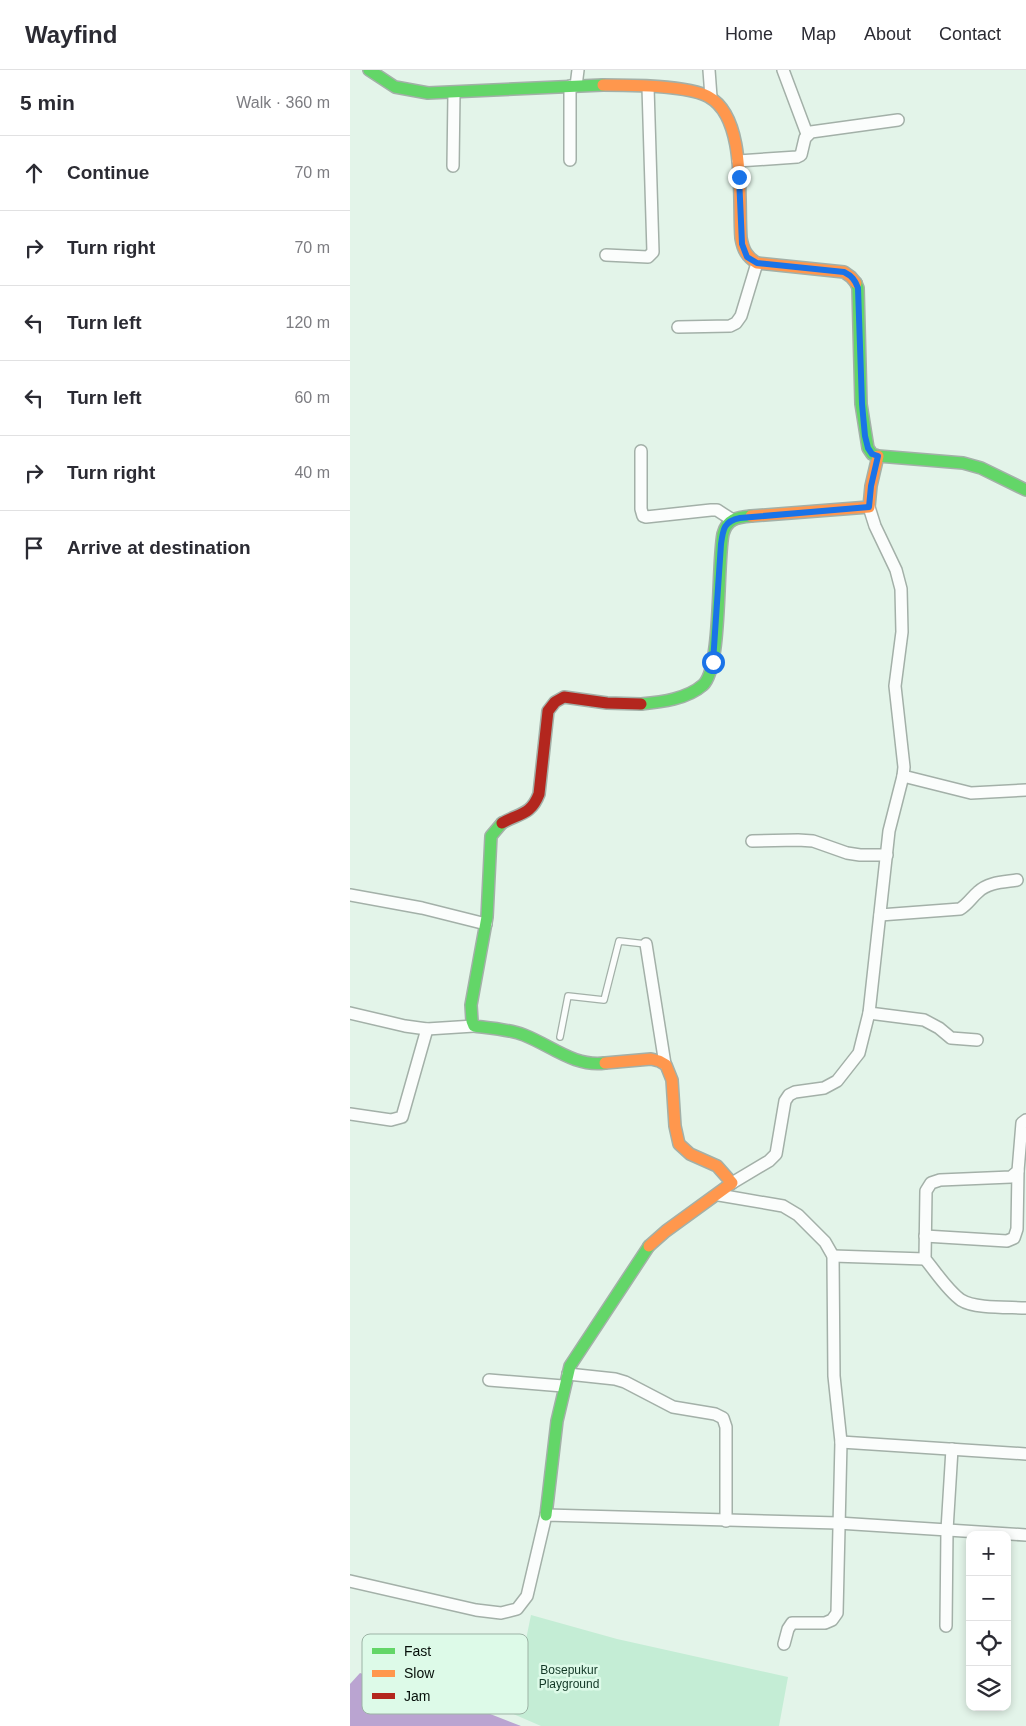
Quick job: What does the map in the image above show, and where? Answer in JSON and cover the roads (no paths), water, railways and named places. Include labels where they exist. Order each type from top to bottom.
[{"type":"street","points":[[369,70],[392,86],[406,90],[454,93],[573,86],[648,86],[689,91],[711,97],[720,104],[728,116],[738,161],[742,244],[747,257],[757,263],[844,272],[853,278],[858,288],[862,404],[865,436],[868,448],[872,454],[963,463],[981,468],[1026,490]]},
{"type":"street","points":[[570,160],[573,86],[578,70]]},
{"type":"street","points":[[708,70],[711,97]]},
{"type":"street","points":[[738,161],[797,158],[803,151],[807,134],[783,70]]},
{"type":"street","points":[[606,255],[648,257],[652,252],[648,86]]},
{"type":"street","points":[[453,166],[454,93]]},
{"type":"street","points":[[807,134],[815,130],[898,120]]},
{"type":"street","points":[[678,327],[730,326],[736,324],[741,316],[757,263]]},
{"type":"street","points":[[641,451],[641,509],[643,516],[646,517],[717,510],[731,519],[869,507]]},
{"type":"street","points":[[350,1581],[476,1610],[501,1613],[517,1609],[527,1596],[546,1514],[555,1435],[563,1386],[570,1366],[646,1250],[666,1230],[719,1195],[732,1183],[769,1161],[776,1154],[785,1101],[789,1095],[795,1092],[824,1088],[837,1081],[859,1053],[870,1013],[889,831],[904,776],[895,686],[902,632],[901,589],[896,570],[875,526],[869,507],[871,486],[878,456]]},
{"type":"street","points":[[474,1026],[471,1005],[486,924],[490,883],[491,836],[499,824],[525,814],[536,805],[539,794],[548,712],[555,702],[564,697],[650,704],[681,697],[702,685],[709,677],[713,662],[722,533],[731,519]]},
{"type":"street","points":[[904,776],[971,794],[1026,790]]},
{"type":"street","points":[[752,841],[813,841],[860,855],[887,855]]},
{"type":"street","points":[[880,915],[960,909],[967,905],[980,890],[989,884],[1017,880]]},
{"type":"street","points":[[350,895],[422,908],[486,924]]},
{"type":"street","points":[[646,944],[665,1064],[668,1067],[671,1078],[676,1133],[679,1144],[687,1153],[722,1169],[732,1183]]},
{"type":"street","points":[[350,1013],[405,1026],[427,1029],[488,1027],[529,1037],[548,1048],[586,1063],[601,1064],[626,1059],[654,1060],[665,1064]]},
{"type":"street","points":[[870,1013],[924,1020],[939,1028],[950,1038],[977,1040]]},
{"type":"street","points":[[350,1114],[391,1120],[402,1117],[427,1029]]},
{"type":"street","points":[[925,1236],[1007,1241],[1014,1238],[1017,1230],[1018,1171],[1022,1123],[1026,1120]]},
{"type":"street","points":[[1018,1171],[1011,1178],[940,1180],[931,1183],[926,1191],[925,1259],[961,1300],[972,1305],[1026,1308]]},
{"type":"street","points":[[719,1195],[782,1206],[798,1215],[825,1242],[834,1256],[834,1376],[841,1442],[837,1613],[832,1620],[825,1623],[792,1623],[788,1629],[784,1644]]},
{"type":"street","points":[[834,1256],[925,1259]]},
{"type":"street","points":[[568,1374],[615,1379],[637,1387],[673,1407],[715,1414],[722,1418],[726,1427],[726,1521]]},
{"type":"street","points":[[489,1380],[563,1386]]},
{"type":"street","points":[[841,1442],[1026,1454]]},
{"type":"street","points":[[946,1626],[947,1530],[952,1450]]},
{"type":"street","points":[[546,1514],[838,1523],[1026,1534]]},
{"type":"lane","points":[[560,1037],[568,996],[604,1000],[619,940],[646,944]]},
{"type":"park label","name":"Bosepukur Playground","points":[[569,1677]]}]
